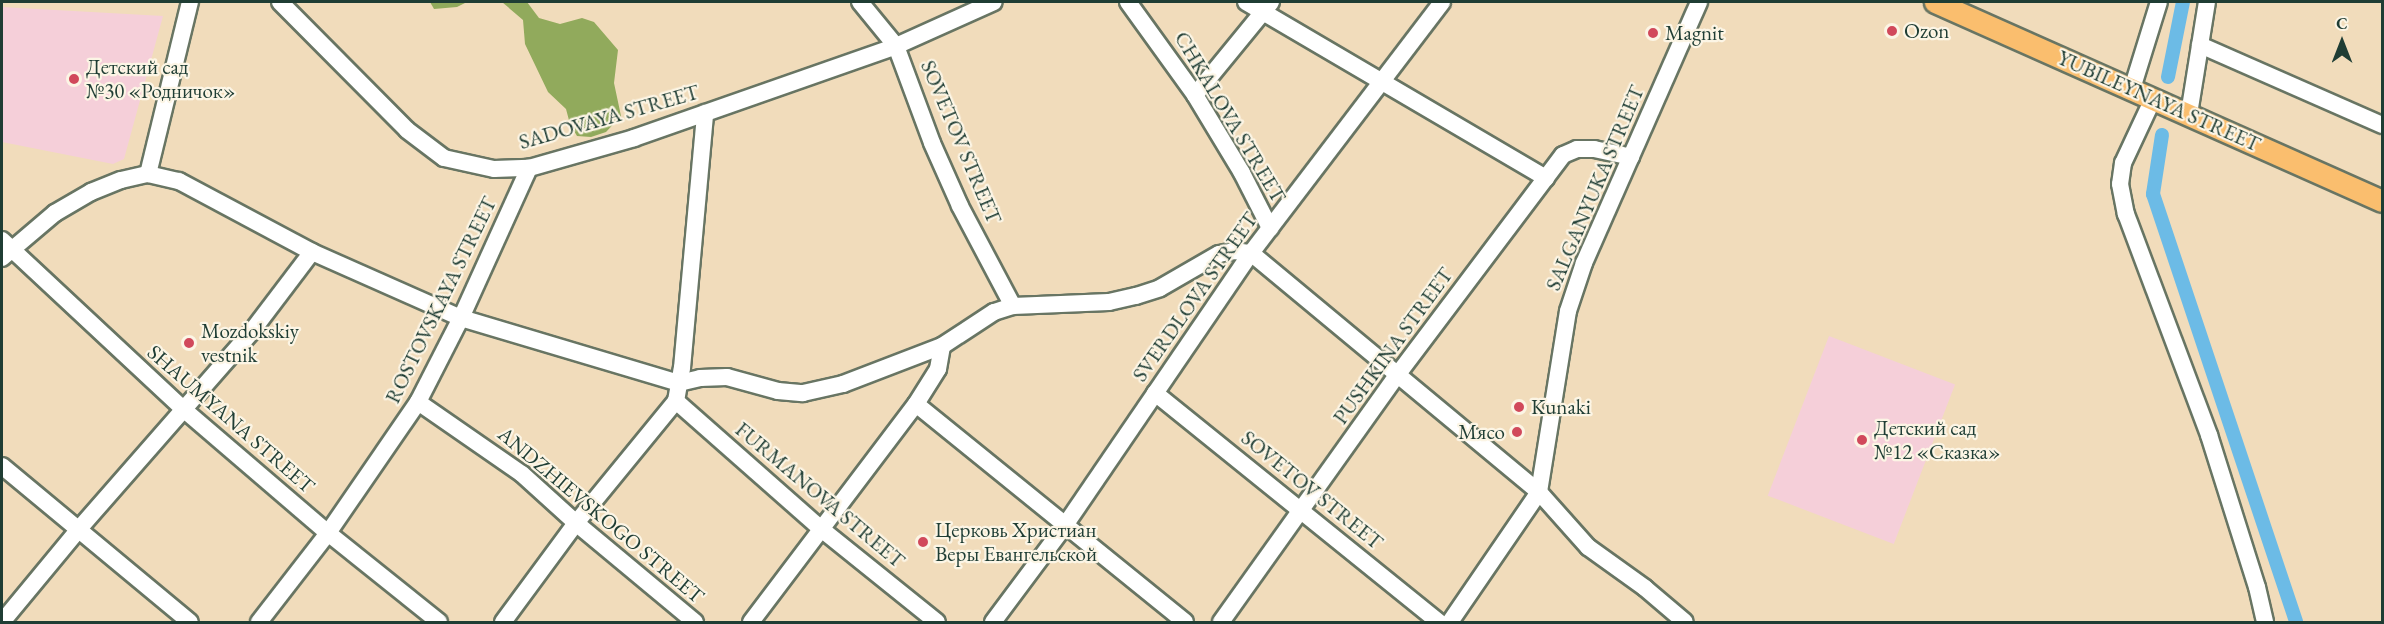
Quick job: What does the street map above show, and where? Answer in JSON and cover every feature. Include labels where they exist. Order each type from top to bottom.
[{"type":"main road","name":"YUBILEYNAYA STREET","points":[[1935,2],[2382,201]]},
{"type":"street","points":[[148,174],[190,2]]},
{"type":"street","name":"SADOVAYA STREET","points":[[280,2],[406,130],[444,158],[494,169],[529,168],[634,138],[896,46],[994,2]]},
{"type":"street","name":"SOVETOV STREET","points":[[860,2],[896,46],[932,143],[960,206],[1013,306]]},
{"type":"street","name":"CHKALOVA STREET","points":[[1128,2],[1195,95],[1242,173],[1270,228]]},
{"type":"street","points":[[1246,2],[1267,7],[1380,80],[1546,178]]},
{"type":"street","name":"SVERDLOVA STREET","points":[[993,622],[1066,524],[1251,253],[1380,80],[1442,2]]},
{"type":"street","name":"SALGANYUKA STREET","points":[[1450,622],[1539,492],[1568,311],[1584,263],[1699,2]]},
{"type":"street","points":[[2132,89],[2159,2]]},
{"type":"street","points":[[2189,114],[2207,2]]},
{"type":"street","points":[[1195,95],[1267,7]]},
{"type":"street","points":[[2200,45],[2382,124]]},
{"type":"street","points":[[2153,99],[2123,163],[2120,184],[2126,214],[2209,435],[2257,587],[2265,622]]},
{"type":"street","points":[[503,622],[576,523],[676,401],[680,383],[705,113]]},
{"type":"street","name":"PUSHKINA STREET","points":[[1221,622],[1398,374],[1563,155],[1577,149],[1594,149],[1631,157]]},
{"type":"street","name":"ROSTOVSKAYA STREET","points":[[259,622],[328,533],[418,402],[461,318],[529,168]]},
{"type":"street","points":[[4,249],[55,213],[91,192],[121,180],[148,174],[179,181],[312,252],[461,318],[680,383],[700,378],[727,377],[778,391],[803,393],[843,384],[942,346],[994,312],[1013,306],[1109,302],[1136,296],[1160,288],[1219,254],[1234,251],[1251,253],[1539,492],[1588,547],[1645,588],[1685,622]]},
{"type":"street","name":"SHAUMYANA STREET","points":[[4,249],[182,408],[328,533],[439,622]]},
{"type":"street","points":[[2,622],[182,408],[252,331],[312,252]]},
{"type":"street","points":[[751,622],[916,404],[938,369],[942,346]]},
{"type":"street","name":"SOVETOV STREET","points":[[1155,393],[1439,622]]},
{"type":"street","name":"FURMANOVA STREET","points":[[676,401],[820,528],[937,622]]},
{"type":"street","name":"ANDZHIEVSKOGO STREET","points":[[418,402],[522,474],[576,523],[695,622]]},
{"type":"street","points":[[916,404],[1185,622]]},
{"type":"street","points":[[2,466],[190,622]]},
{"type":"shaded area","name":"Детский сад №30 «Родничок»","points":[[2,7],[163,16],[124,159],[113,164],[2,142]]},
{"type":"shaded area","name":"Детский сад №12 «Сказка»","points":[[1829,336],[1955,384],[1894,544],[1768,496]]},
{"type":"green space","points":[[430,2],[467,2],[457,7],[434,9]]},
{"type":"green space","points":[[502,2],[527,2],[539,18],[560,24],[582,18],[594,22],[618,50],[614,83],[621,116],[606,132],[591,137],[577,136],[570,124],[566,109],[548,92],[525,44],[523,20]]},
{"type":"waterway","points":[[2168,77],[2183,2]]},
{"type":"waterway","points":[[2162,135],[2153,194],[2296,622]]},
{"type":"place","name":"Ozon","points":[[1892,31]]},
{"type":"place","name":"Magnit","points":[[1653,33]]},
{"type":"place","name":"Детский сад №30 «Родничок»","points":[[74,79]]},
{"type":"place","name":"Mozdokskiy vestnik","points":[[189,343]]},
{"type":"place","name":"Kunaki","points":[[1519,407]]},
{"type":"place","name":"Мясо","points":[[1517,432]]},
{"type":"place","name":"Детский сад №12 «Сказка»","points":[[1862,440]]},
{"type":"place","name":"Церковь Христиан Веры Евангельской","points":[[923,542]]}]
